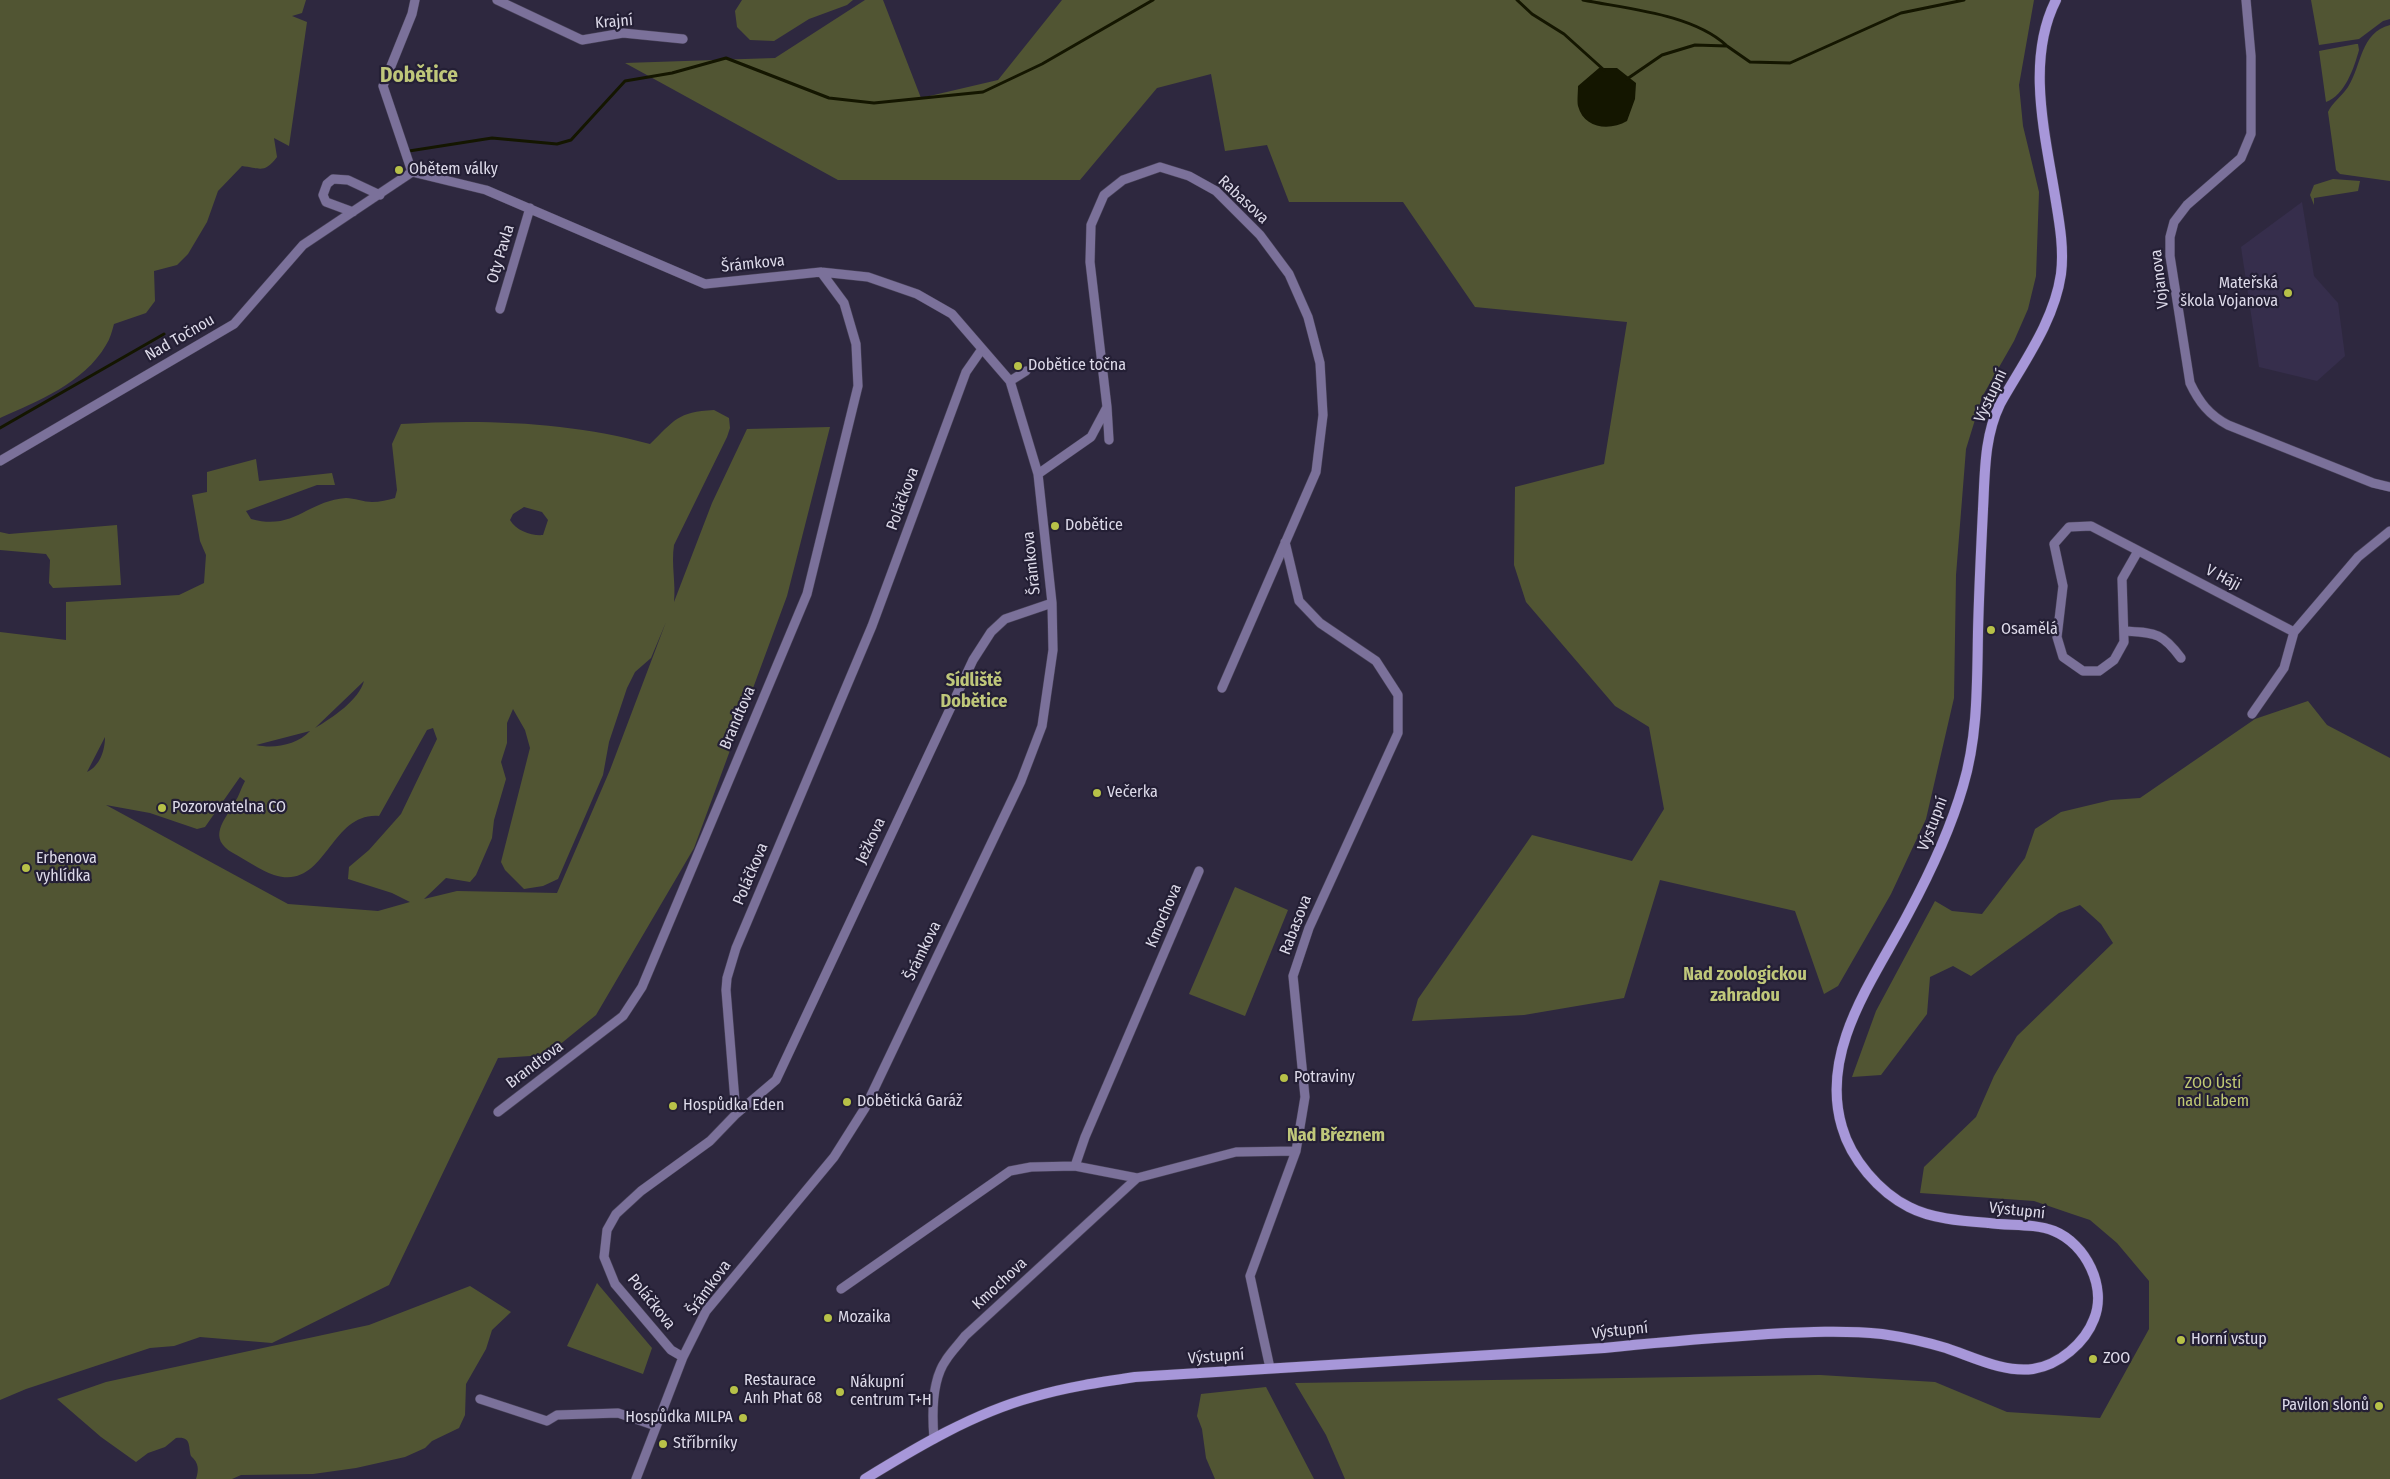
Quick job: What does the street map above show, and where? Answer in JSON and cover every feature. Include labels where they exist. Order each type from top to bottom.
[{"type":"street","points":[[412,172],[383,86],[412,14],[415,0]]},
{"type":"street","name":"Krajní","points":[[497,0],[582,40],[623,33],[683,39]]},
{"type":"street","name":"Výstupní","points":[[865,1479],[934,1440],[985,1415],[1024,1400],[1086,1384],[1135,1377],[1604,1348],[1689,1339],[1814,1332],[1859,1332],[1890,1335],[1940,1346],[2008,1369],[2030,1370],[2047,1366],[2063,1356],[2082,1340],[2095,1318],[2098,1295],[2095,1276],[2085,1257],[2072,1242],[2056,1232],[2039,1227],[1955,1219],[1927,1214],[1908,1206],[1889,1193],[1864,1169],[1850,1148],[1842,1128],[1836,1093],[1840,1056],[1849,1024],[1933,866],[1963,786],[1974,738],[1979,576],[1988,440],[1994,417],[2000,404],[2047,322],[2061,274],[2061,235],[2042,106],[2040,74],[2044,32],[2056,0]]},
{"type":"street","name":"Vojanova","points":[[2246,0],[2250,56],[2251,134],[2240,158],[2187,205],[2174,222],[2170,237],[2170,256],[2190,383],[2198,399],[2213,417],[2228,425],[2355,476],[2390,487]]},
{"type":"street","name":"Rabasova","points":[[1109,440],[1107,407],[1090,262],[1091,225],[1104,195],[1123,180],[1160,168],[1189,176],[1216,191],[1260,235],[1289,274],[1308,317],[1320,363],[1323,416],[1316,472],[1222,688]]},
{"type":"street","name":"Nad Točnou","points":[[0,461],[234,324],[302,245],[412,172]]},
{"type":"street","name":"Šrámkova","points":[[412,172],[486,190],[705,284],[820,272],[868,277],[917,294],[952,314],[1010,381],[1038,474],[1052,603],[1053,650],[1042,726],[1020,782],[865,1108],[834,1157],[706,1311],[683,1357],[636,1479]]},
{"type":"street","points":[[353,212],[326,202],[323,195],[326,184],[333,179],[348,180],[380,195]]},
{"type":"street","name":"Oty Pavla","points":[[500,309],[530,208]]},
{"type":"street","name":"Brandtova","points":[[498,1112],[624,1016],[642,987],[807,594],[858,386],[856,344],[844,304],[820,272]]},
{"type":"street","name":"Poláčkova","points":[[683,1357],[672,1350],[615,1284],[604,1258],[607,1230],[616,1214],[641,1191],[710,1141],[736,1114],[728,1016],[727,978],[736,948],[872,626],[966,372],[982,349]]},
{"type":"street","points":[[1010,381],[1026,371]]},
{"type":"street","points":[[1038,474],[1091,437],[1107,407]]},
{"type":"street","name":"V Háji","points":[[2124,631],[2124,642],[2114,660],[2100,671],[2083,671],[2063,657],[2057,636],[2063,586],[2054,544],[2069,527],[2091,526],[2294,632]]},
{"type":"street","points":[[2252,714],[2284,668],[2294,632],[2358,557],[2390,531]]},
{"type":"street","name":"Rabasova","points":[[1270,1368],[1250,1276],[1296,1151],[1305,1097],[1293,976],[1309,928],[1398,733],[1398,695],[1376,661],[1320,622],[1299,601],[1285,542]]},
{"type":"street","points":[[2138,551],[2122,579],[2124,631],[2156,633],[2168,640],[2181,658]]},
{"type":"street","name":"Ježkova","points":[[736,1114],[776,1080],[973,660],[991,632],[1005,619],[1052,603]]},
{"type":"street","name":"Kmochova","points":[[1075,1166],[1085,1137],[1199,871]]},
{"type":"street","name":"Kmochova","points":[[841,1289],[1010,1171],[1032,1167],[1075,1166],[1137,1178],[1236,1152],[1296,1151]]},
{"type":"street","name":"Kmochova","points":[[934,1440],[932,1418],[938,1377],[945,1361],[965,1336],[1137,1178]]},
{"type":"street","points":[[480,1399],[547,1421],[557,1415],[618,1413],[656,1426]]},
{"type":"shaded area","points":[[1599,68],[1617,68],[1636,83],[1635,99],[1627,121],[1613,126],[1598,126],[1581,114],[1578,106],[1578,86]]},
{"type":"shaded area","name":"Mateřská škola Vojanova","points":[[2302,202],[2314,276],[2338,303],[2345,356],[2317,381],[2259,367],[2241,247]]},
{"type":"green space","points":[[0,0],[306,0],[302,13],[292,16],[307,22],[289,146],[274,138],[277,157],[269,166],[258,169],[242,166],[218,191],[207,222],[188,254],[177,265],[154,271],[155,301],[146,313],[114,324],[106,345],[86,370],[59,389],[30,405],[0,418]]},
{"type":"green space","points":[[742,0],[853,0],[847,5],[809,19],[774,41],[750,40],[737,27],[735,11]]},
{"type":"green space","points":[[865,0],[883,0],[921,98],[998,80],[1062,0],[2034,0],[2019,85],[2023,126],[2039,192],[2036,276],[2028,309],[2014,341],[1982,397],[1966,449],[1956,575],[1954,698],[1926,819],[1891,894],[1838,986],[1824,994],[1795,911],[1660,880],[1624,998],[1524,1015],[1412,1021],[1418,999],[1532,835],[1632,861],[1664,809],[1649,727],[1615,706],[1526,602],[1514,565],[1515,487],[1604,464],[1627,322],[1475,307],[1403,202],[1289,202],[1267,145],[1225,151],[1211,74],[1157,88],[1080,180],[838,180],[625,63],[775,58]]},
{"type":"green space","points":[[2311,0],[2390,0],[2390,19],[2383,21],[2359,39],[2319,45]]},
{"type":"green space","points":[[2390,25],[2390,181],[2340,174],[2336,170],[2328,112],[2348,87],[2367,42],[2380,29]]},
{"type":"green space","points":[[2358,44],[2359,50],[2348,80],[2333,98],[2326,102],[2319,51]]},
{"type":"green space","points":[[2333,179],[2360,181],[2358,191],[2314,198],[2314,205],[2310,195],[2314,185]]},
{"type":"green space","points":[[714,410],[729,418],[730,428],[674,545],[674,602],[712,503],[747,429],[830,427],[787,596],[694,848],[596,1015],[547,1055],[498,1058],[389,1285],[272,1343],[200,1337],[174,1346],[150,1348],[26,1389],[0,1400],[0,632],[66,640],[66,602],[179,595],[204,583],[206,555],[200,541],[192,495],[207,492],[207,472],[256,459],[259,481],[332,473],[335,485],[317,485],[246,511],[251,519],[266,522],[279,521],[332,500],[346,498],[375,502],[395,498],[397,490],[392,444],[401,424],[495,422],[527,424],[589,431],[650,444],[671,423],[684,415]],"holes":[[[524,507],[542,512],[548,520],[543,535],[529,534],[520,530],[510,520],[513,514]],[[666,622],[610,770],[557,893],[457,891],[424,899],[446,878],[470,882],[476,875],[492,838],[494,820],[506,779],[501,762],[507,743],[507,723],[513,709],[525,730],[530,748],[501,862],[505,870],[524,889],[543,886],[558,879],[603,775],[609,742],[627,688],[635,672],[651,658]],[[364,681],[357,695],[337,714],[315,728]],[[433,728],[437,739],[401,814],[369,850],[349,867],[348,879],[392,893],[410,902],[378,911],[288,904],[106,805],[150,813],[197,829],[205,827],[240,777],[245,781],[220,829],[221,841],[233,853],[264,870],[274,875],[291,877],[305,872],[317,863],[349,826],[362,818],[379,816],[427,730]],[[310,731],[292,743],[278,746],[256,745]],[[105,737],[101,757],[95,766],[87,772]]]},
{"type":"green space","points":[[117,525],[121,585],[53,588],[49,583],[50,560],[46,554],[0,550],[0,532],[9,534]]},
{"type":"green space","name":"ZOO Ústí nad Labem","points":[[2308,701],[2327,725],[2390,758],[2390,1479],[1345,1479],[1326,1435],[1295,1383],[1820,1375],[1935,1382],[2007,1412],[2100,1418],[2149,1329],[2149,1281],[2117,1243],[2090,1220],[2034,1201],[1920,1193],[1924,1167],[1976,1117],[1994,1076],[2017,1036],[2113,943],[2101,924],[2080,905],[2059,913],[1971,976],[1953,966],[1930,977],[1927,1014],[1881,1075],[1852,1077],[1876,1011],[1935,901],[1952,911],[1982,914],[2025,858],[2035,829],[2061,812],[2111,800],[2140,798],[2255,719]]},
{"type":"green space","points":[[1235,887],[1288,910],[1245,1016],[1189,994]]},
{"type":"green space","points":[[597,1283],[652,1348],[643,1374],[567,1346]]},
{"type":"green space","points":[[470,1286],[511,1312],[492,1330],[486,1349],[466,1384],[465,1415],[459,1428],[432,1441],[425,1448],[405,1457],[356,1468],[313,1474],[241,1475],[232,1479],[196,1479],[197,1464],[191,1456],[187,1440],[176,1438],[165,1447],[148,1453],[136,1462],[101,1437],[57,1399],[106,1382],[369,1325]]},
{"type":"green space","points":[[1266,1387],[1314,1479],[1215,1479],[1206,1458],[1202,1429],[1197,1416],[1201,1394]]},
{"type":"waterway","points":[[409,151],[492,138],[557,144],[571,140],[625,81],[672,73],[726,58],[829,98],[874,103],[983,92],[1042,64],[1153,0]]},
{"type":"waterway","points":[[1517,0],[1532,14],[1564,34],[1604,70]]},
{"type":"waterway","points":[[1583,0],[1659,14],[1696,26],[1726,45]]},
{"type":"waterway","points":[[1627,79],[1662,55],[1695,45],[1727,46],[1750,62],[1790,63],[1901,13],[1964,0]]},
{"type":"waterway","points":[[0,428],[164,334]]},
{"type":"place","name":"Obětem války","points":[[399,170]]},
{"type":"place","name":"Mateřská škola Vojanova","points":[[2288,293]]},
{"type":"place","name":"Dobětice točna","points":[[1018,366]]},
{"type":"place","name":"Dobětice","points":[[1055,526]]},
{"type":"place","name":"Osamělá","points":[[1991,630]]},
{"type":"place","name":"Večerka","points":[[1097,793]]},
{"type":"place","name":"Pozorovatelna CO","points":[[162,808]]},
{"type":"place","name":"Erbenova vyhlídka","points":[[26,868]]},
{"type":"place","name":"Potraviny","points":[[1284,1078]]},
{"type":"place","name":"Dobětická Garáž","points":[[847,1102]]},
{"type":"place","name":"Hospůdka Eden","points":[[673,1106]]},
{"type":"place","name":"Mozaika","points":[[828,1318]]},
{"type":"place","name":"Horní vstup","points":[[2181,1340]]},
{"type":"place","name":"ZOO","points":[[2093,1359]]},
{"type":"place","name":"Restaurace Anh Phat 68","points":[[734,1390]]},
{"type":"place","name":"Nákupní centrum T+H","points":[[840,1392]]},
{"type":"place","name":"Pavilon slonů","points":[[2379,1406]]},
{"type":"place","name":"Hospůdka MILPA","points":[[743,1418]]},
{"type":"place","name":"Stříbrníky","points":[[663,1444]]},
{"type":"district","name":"Dobětice","points":[[419,76]]},
{"type":"district","name":"Sídliště Dobětice","points":[[974,691]]},
{"type":"district","name":"Nad zoologickou zahradou","points":[[1745,985]]},
{"type":"district","name":"Nad Březnem","points":[[1336,1136]]}]
